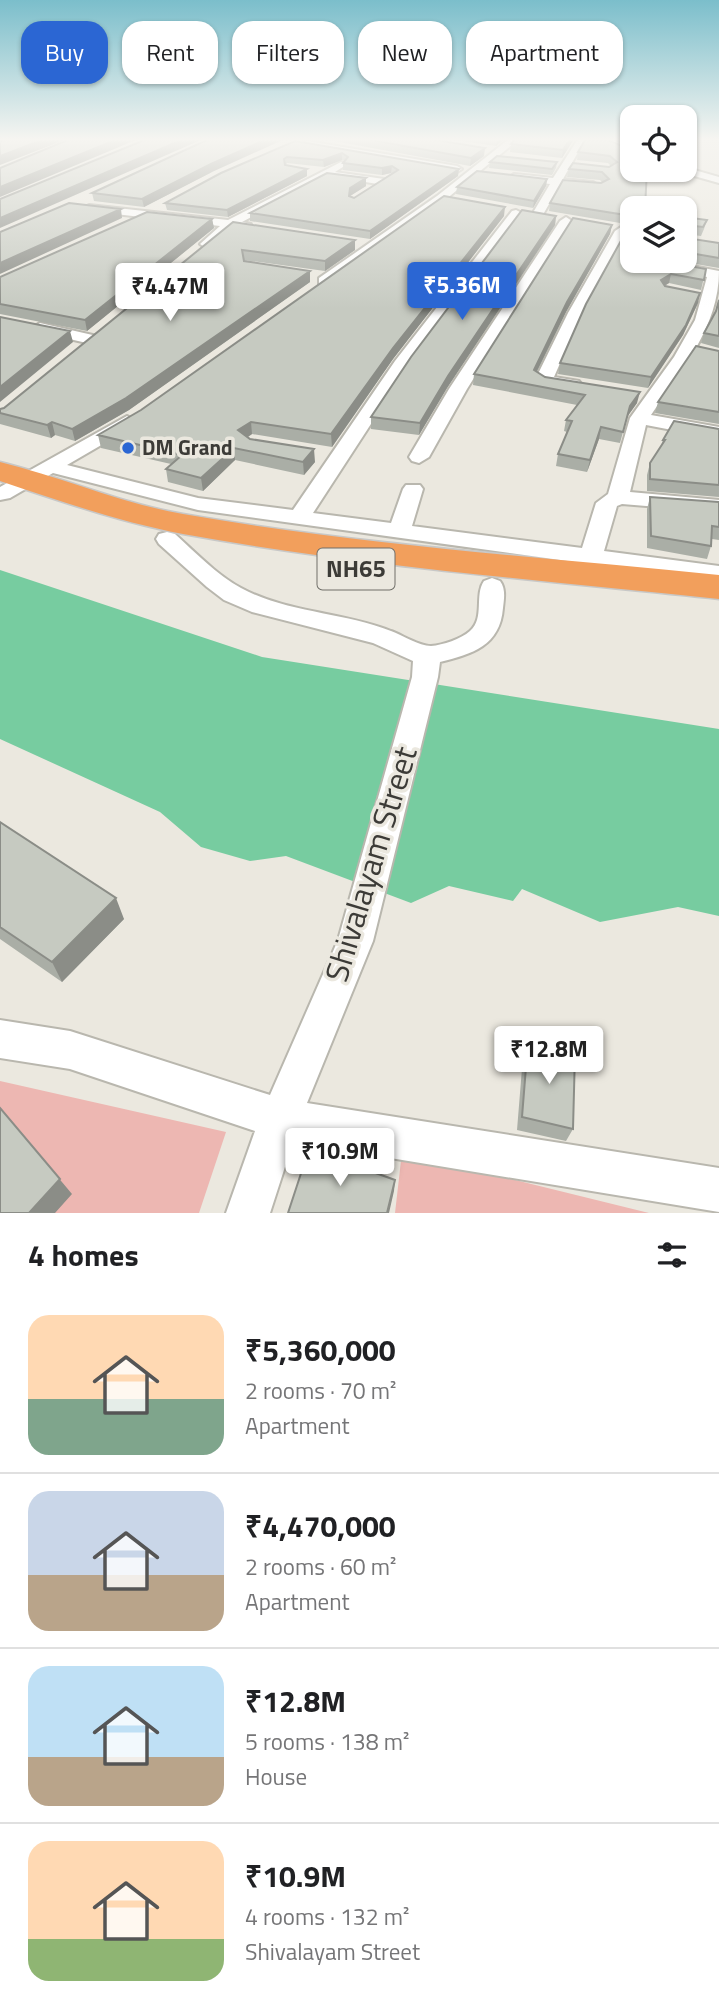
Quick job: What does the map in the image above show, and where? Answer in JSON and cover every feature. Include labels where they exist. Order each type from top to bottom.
[{"type":"highway","name":"NH65","points":[[16,481],[79,520],[167,539],[267,557],[492,586],[719,611]]},
{"type":"highway","name":"NH65","points":[[16,481],[182,524],[272,539],[719,587]]},
{"type":"street","points":[[91,196],[76,203],[256,228]]},
{"type":"street","points":[[193,255],[230,224],[281,196]]},
{"type":"street","points":[[320,280],[365,245],[451,196]]},
{"type":"street","points":[[419,457],[556,219],[556,196]]},
{"type":"street","points":[[122,225],[170,201]]},
{"type":"street","points":[[299,518],[401,365],[510,211],[556,219]]},
{"type":"street","points":[[585,387],[544,380],[575,313],[620,230]]},
{"type":"street","points":[[618,497],[647,396],[687,348],[703,320],[718,272],[697,269]]},
{"type":"street","points":[[27,325],[91,339]]},
{"type":"street","points":[[687,348],[708,353]]},
{"type":"street","points":[[16,481],[136,416]]},
{"type":"street","points":[[639,418],[719,433]]},
{"type":"street","points":[[315,453],[340,457]]},
{"type":"street","points":[[16,481],[719,574]]},
{"type":"street","points":[[399,531],[414,489]]},
{"type":"street","points":[[591,558],[607,503],[618,497],[714,500]]},
{"type":"street","points":[[167,539],[215,582],[233,594],[261,606],[380,636],[426,667],[483,634],[492,616],[492,586]]},
{"type":"street","name":"Shivalayam Street","points":[[248,1213],[281,1119],[355,941],[426,667]]},
{"type":"street","points":[[0,1039],[70,1050],[281,1119],[719,1190]]},
{"type":"shaded area","points":[[0,570],[262,657],[719,729],[719,916],[678,907],[600,922],[522,889],[513,901],[449,886],[411,903],[286,856],[250,861],[201,847],[160,812],[0,739]]},
{"type":"shaded area","points":[[0,1081],[226,1132],[199,1213],[0,1213]]},
{"type":"shaded area","points":[[402,1152],[649,1213],[395,1213]]},
{"type":"building","points":[[8,196],[52,196],[0,218],[0,199]]},
{"type":"building","points":[[114,196],[149,196],[142,199]]},
{"type":"building","points":[[179,196],[255,196],[227,210],[165,203]]},
{"type":"building","points":[[283,196],[349,196],[354,198],[358,196],[421,196],[370,231],[250,213]]},
{"type":"building","points":[[444,196],[505,207],[393,348],[331,434],[251,422],[238,430],[250,439],[314,449],[303,462],[234,448],[201,478],[166,469],[182,455],[98,435],[141,410]]},
{"type":"building","points":[[504,196],[537,196],[534,201]]},
{"type":"building","points":[[554,196],[646,196],[620,196],[620,214],[550,203]]},
{"type":"building","points":[[69,203],[121,209],[0,263],[0,232]]},
{"type":"building","points":[[522,210],[556,216],[448,376],[420,423],[371,417],[411,357]]},
{"type":"building","points":[[147,212],[212,219],[85,320],[0,304],[0,277]]},
{"type":"building","points":[[573,218],[612,225],[567,302],[534,370],[545,377],[640,392],[630,406],[623,432],[601,427],[590,460],[558,454],[572,421],[566,420],[585,395],[474,374]]},
{"type":"building","points":[[697,219],[707,220],[703,227],[697,226]]},
{"type":"building","points":[[233,222],[355,240],[325,261],[242,250],[244,261],[310,271],[126,398],[72,429],[52,422],[47,425],[0,413],[0,409]]},
{"type":"building","points":[[697,240],[719,243],[719,258],[697,254]]},
{"type":"building","points":[[620,242],[620,273],[697,273],[697,267],[706,269],[704,280],[671,274],[661,280],[665,286],[700,293],[686,325],[651,377],[560,363],[586,304]]},
{"type":"building","points":[[719,300],[719,336],[704,333],[716,311]]},
{"type":"building","points":[[0,317],[70,331],[0,387]]},
{"type":"building","points":[[696,346],[719,351],[719,412],[658,402]]},
{"type":"building","points":[[674,421],[719,429],[719,485],[650,479],[650,463]]},
{"type":"building","points":[[650,497],[719,502],[719,527],[712,526],[711,546],[651,536]]},
{"type":"building","points":[[0,822],[116,898],[52,962],[0,927]]},
{"type":"building","points":[[528,1042],[575,1053],[573,1129],[522,1117]]},
{"type":"building","points":[[0,1108],[60,1179],[29,1213],[0,1213]]},
{"type":"building","points":[[309,1149],[395,1180],[387,1213],[288,1213]]},
{"type":"place","name":"DM Grand","points":[[128,448]]}]
